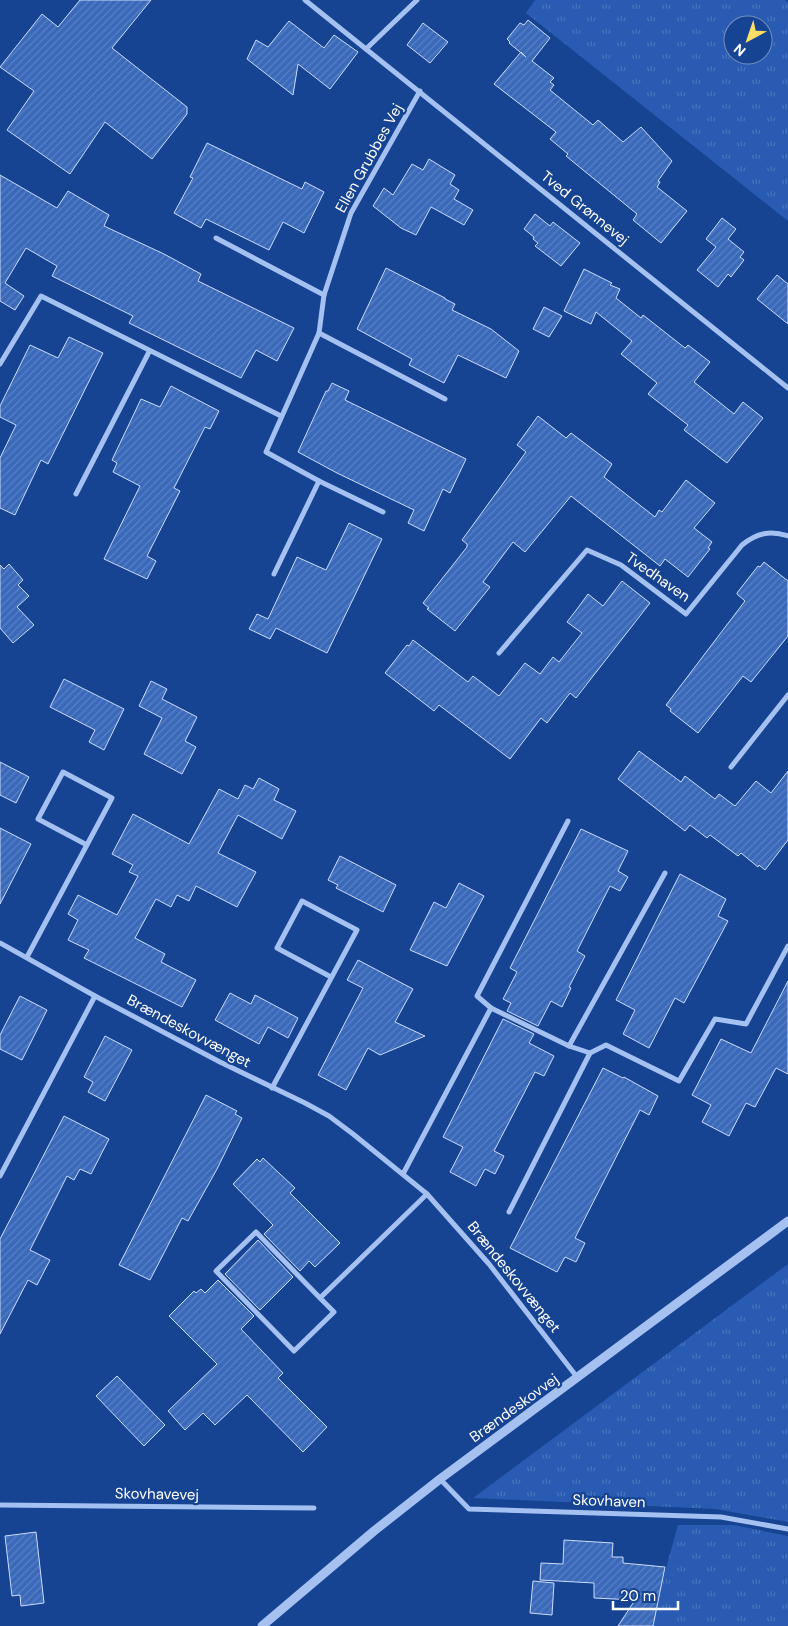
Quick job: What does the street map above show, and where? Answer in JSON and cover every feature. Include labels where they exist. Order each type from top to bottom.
[{"type":"street","name":"Tved Grønnevej","points":[[304,0],[420,91],[788,388]]},
{"type":"street","points":[[366,49],[417,0]]},
{"type":"street","name":"Ellen Grubbes Vej","points":[[383,512],[318,481],[266,452],[319,333],[324,295],[351,213],[420,91]]},
{"type":"street","points":[[216,238],[324,295]]},
{"type":"street","points":[[0,364],[41,296],[149,352],[281,416]]},
{"type":"street","points":[[319,333],[445,399]]},
{"type":"street","points":[[76,494],[149,352]]},
{"type":"street","points":[[274,574],[318,481]]},
{"type":"street","name":"Tvedhaven","points":[[499,653],[587,550],[622,565],[686,614],[742,545],[752,537],[778,533],[788,536]]},
{"type":"street","points":[[731,767],[788,694]]},
{"type":"street","points":[[27,957],[87,845],[112,798],[63,772],[38,819],[87,845]]},
{"type":"street","points":[[568,821],[477,996],[491,1008],[569,1046],[590,1053]]},
{"type":"street","points":[[569,1046],[665,873]]},
{"type":"street","points":[[272,1088],[357,930],[302,901],[277,948],[331,977]]},
{"type":"street","name":"Brændeskovvænget","points":[[0,943],[95,996],[329,1116],[428,1194],[489,1264],[578,1378]]},
{"type":"street","points":[[509,1212],[590,1053],[606,1045],[678,1080],[715,1019],[746,1024],[788,946]]},
{"type":"street","points":[[0,1176],[95,996]]},
{"type":"street","points":[[404,1174],[491,1008]]},
{"type":"street","points":[[320,1298],[428,1194]]},
{"type":"street","name":"Brændeskovvej","points":[[262,1626],[374,1531],[440,1479],[788,1221]]},
{"type":"street","points":[[256,1232],[320,1298],[334,1312],[294,1351],[216,1271],[256,1232]]},
{"type":"street","name":"Skovhaven","points":[[440,1479],[469,1509],[721,1517],[788,1529]]},
{"type":"street","name":"Skovhavevej","points":[[0,1505],[314,1508]]},
{"type":"green space","points":[[535,0],[785,0],[788,2],[788,221],[526,13]]},
{"type":"green space","points":[[788,1264],[788,1522],[715,1509],[473,1498]]},
{"type":"green space","points":[[678,1525],[734,1525],[788,1536],[788,1626],[650,1626]]},
{"type":"building","points":[[80,0],[151,0],[112,48],[187,107],[187,114],[152,159],[105,122],[70,174],[7,130],[34,91],[0,67],[42,14],[58,27]]},
{"type":"building","points":[[528,20],[550,38],[532,61],[554,78],[550,82],[554,85],[550,90],[593,125],[598,120],[623,142],[641,127],[672,161],[658,181],[660,182],[657,187],[687,211],[661,243],[633,220],[637,214],[566,156],[568,154],[550,139],[556,132],[494,84],[521,53],[507,39],[520,23],[524,25]]},
{"type":"building","points":[[289,21],[324,48],[334,35],[358,52],[330,89],[298,64],[293,95],[247,59],[256,40],[268,47]]},
{"type":"building","points":[[423,23],[448,42],[430,63],[407,45]]},
{"type":"building","points":[[207,143],[302,189],[305,182],[324,192],[304,233],[283,222],[269,250],[206,219],[201,228],[174,213],[193,178],[190,177]]},
{"type":"building","points":[[429,159],[455,175],[450,184],[459,190],[454,199],[473,210],[464,225],[431,207],[416,235],[401,228],[373,206],[384,188],[393,195],[412,164],[423,170]]},
{"type":"building","points":[[0,175],[57,208],[68,191],[109,215],[104,226],[164,254],[201,274],[198,281],[294,328],[277,361],[256,350],[241,378],[129,323],[133,316],[52,276],[57,266],[26,248],[5,283],[24,296],[15,310],[0,301]]},
{"type":"building","points":[[535,214],[550,226],[553,222],[580,243],[561,266],[535,246],[538,243],[524,229]]},
{"type":"building","points":[[722,218],[736,229],[728,239],[744,252],[740,257],[744,260],[731,277],[728,274],[718,287],[697,270],[716,247],[706,239]]},
{"type":"building","points":[[386,268],[455,304],[452,310],[491,329],[519,351],[506,378],[458,355],[444,383],[409,365],[412,359],[357,329]]},
{"type":"building","points":[[584,269],[620,289],[616,298],[641,318],[643,315],[685,348],[688,345],[710,362],[694,382],[734,414],[743,402],[763,418],[727,463],[684,430],[688,425],[648,394],[657,383],[621,354],[632,341],[596,312],[591,324],[564,311]]},
{"type":"building","points":[[777,275],[788,284],[788,324],[757,299]]},
{"type":"building","points":[[544,307],[562,316],[549,337],[533,329]]},
{"type":"building","points":[[69,337],[103,353],[48,464],[41,460],[15,515],[0,508],[0,458],[16,425],[0,417],[0,406],[30,345],[58,358]]},
{"type":"building","points":[[332,383],[349,391],[345,400],[466,459],[450,493],[443,489],[424,531],[408,523],[414,510],[298,452],[326,391],[328,391]]},
{"type":"building","points":[[171,386],[219,411],[210,429],[205,427],[174,488],[180,491],[147,556],[156,561],[147,579],[104,559],[140,486],[113,472],[117,463],[112,460],[141,399],[160,407]]},
{"type":"building","points":[[538,416],[566,438],[571,433],[612,464],[604,477],[655,517],[659,510],[662,512],[686,480],[715,503],[694,528],[712,542],[708,548],[710,549],[688,577],[665,559],[660,566],[571,496],[525,552],[513,542],[483,582],[490,587],[455,631],[427,609],[429,608],[423,603],[467,547],[467,544],[462,540],[526,452],[517,445]]},
{"type":"building","points":[[349,523],[382,539],[327,653],[276,628],[270,639],[249,629],[257,614],[268,619],[297,557],[326,570]]},
{"type":"building","points":[[764,562],[788,581],[788,636],[751,682],[743,676],[698,733],[670,711],[671,709],[666,705],[745,601],[737,593],[758,566],[760,567]]},
{"type":"building","points":[[9,564],[23,580],[18,585],[29,596],[17,607],[34,625],[13,643],[0,628],[0,565],[4,569]]},
{"type":"building","points":[[622,581],[650,603],[576,698],[570,693],[547,723],[541,718],[510,759],[439,705],[434,711],[385,673],[413,640],[468,682],[473,676],[499,696],[525,663],[540,674],[553,657],[559,662],[582,633],[567,622],[588,594],[603,606]]},
{"type":"building","points":[[64,679],[124,709],[104,750],[89,742],[95,730],[50,707]]},
{"type":"building","points":[[151,681],[167,689],[162,699],[197,717],[185,741],[196,747],[182,774],[144,754],[162,718],[139,706]]},
{"type":"building","points":[[639,751],[681,782],[685,776],[715,799],[719,794],[735,806],[756,781],[771,793],[788,771],[788,840],[765,870],[759,865],[758,867],[741,853],[738,856],[710,835],[707,838],[690,825],[685,831],[618,779]]},
{"type":"building","points":[[0,762],[29,777],[16,803],[0,795]]},
{"type":"building","points":[[259,778],[279,789],[274,800],[296,811],[282,839],[238,815],[218,853],[256,872],[237,907],[196,886],[189,901],[177,895],[171,907],[156,899],[135,938],[165,954],[161,962],[196,980],[182,1007],[84,958],[89,950],[68,940],[78,920],[68,914],[78,895],[117,915],[138,876],[129,872],[133,865],[112,854],[133,814],[189,844],[219,789],[238,799],[245,785],[253,789]]},
{"type":"building","points":[[0,828],[31,844],[0,904]]},
{"type":"building","points":[[581,829],[628,851],[618,871],[628,877],[620,891],[610,886],[577,951],[585,956],[569,987],[571,988],[562,1007],[551,1001],[538,1026],[507,1011],[511,1003],[503,999],[517,972],[510,968]]},
{"type":"building","points":[[340,856],[396,885],[383,912],[336,888],[338,885],[328,880]]},
{"type":"building","points":[[680,874],[726,899],[718,916],[728,921],[684,1003],[675,998],[649,1048],[623,1034],[635,1010],[616,1000]]},
{"type":"building","points":[[459,883],[484,896],[447,966],[410,950],[434,902],[446,908]]},
{"type":"building","points":[[358,960],[413,989],[395,1022],[425,1036],[380,1055],[368,1048],[346,1090],[318,1075],[363,988],[347,980]]},
{"type":"building","points":[[788,981],[788,1074],[776,1068],[755,1107],[746,1103],[729,1136],[702,1122],[711,1105],[692,1095],[721,1039],[751,1053]]},
{"type":"building","points":[[230,993],[251,1004],[255,995],[298,1018],[288,1038],[268,1027],[259,1044],[215,1020]]},
{"type":"building","points":[[20,996],[47,1010],[22,1060],[0,1049],[0,1035]]},
{"type":"building","points":[[503,1019],[534,1034],[529,1043],[554,1056],[544,1076],[535,1072],[494,1151],[504,1156],[495,1174],[485,1169],[476,1186],[450,1172],[463,1147],[443,1137]]},
{"type":"building","points":[[105,1036],[132,1050],[105,1101],[88,1092],[93,1082],[84,1077]]},
{"type":"building","points":[[603,1068],[624,1077],[658,1096],[649,1115],[640,1110],[575,1238],[585,1243],[576,1262],[565,1257],[557,1272],[510,1248]]},
{"type":"building","points":[[206,1095],[237,1111],[235,1114],[242,1118],[217,1169],[188,1221],[182,1218],[150,1280],[119,1265]]},
{"type":"building","points":[[64,1116],[109,1139],[91,1174],[80,1169],[74,1180],[67,1176],[30,1250],[50,1260],[37,1285],[28,1280],[0,1334],[0,1239]]},
{"type":"building","points":[[263,1158],[295,1188],[290,1193],[340,1243],[315,1267],[309,1261],[300,1271],[264,1234],[273,1225],[233,1184],[257,1159],[260,1162]]},
{"type":"building","points":[[258,1240],[293,1277],[260,1310],[225,1274]]},
{"type":"building","points":[[218,1280],[254,1316],[241,1329],[283,1373],[278,1378],[327,1427],[303,1452],[247,1395],[215,1425],[203,1413],[185,1430],[168,1411],[217,1364],[169,1316],[194,1291],[196,1293],[201,1289],[205,1293]]},
{"type":"building","points":[[117,1376],[165,1425],[144,1446],[96,1396]]},
{"type":"building","points":[[36,1532],[44,1603],[21,1606],[20,1595],[12,1596],[5,1536]]},
{"type":"building","points":[[564,1540],[613,1543],[612,1557],[623,1557],[623,1563],[665,1567],[653,1626],[618,1626],[635,1600],[594,1598],[594,1583],[540,1580],[541,1563],[563,1564]]},
{"type":"building","points":[[533,1581],[554,1583],[552,1615],[530,1613]]}]
